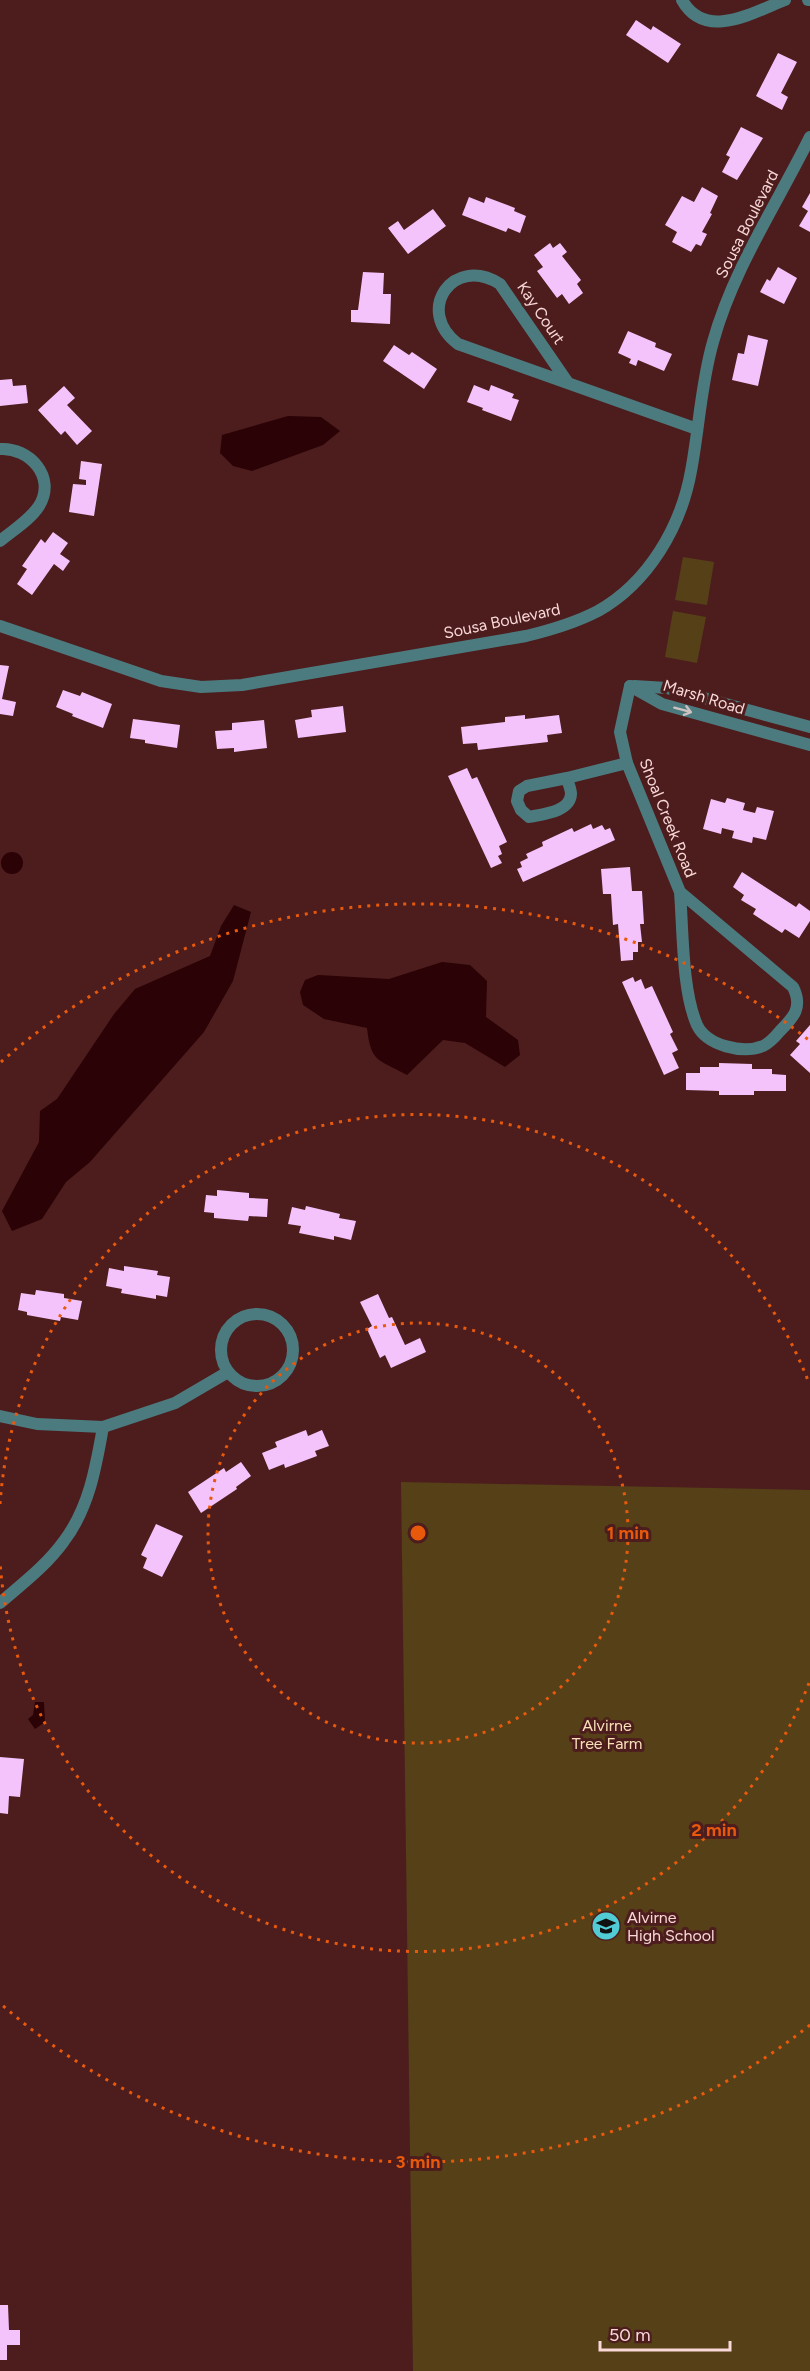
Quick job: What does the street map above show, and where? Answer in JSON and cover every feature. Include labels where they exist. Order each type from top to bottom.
[{"type":"street","points":[[682,0],[695,16],[706,21],[720,23],[785,0]]},
{"type":"street","name":"Sousa Boulevard","points":[[0,626],[161,681],[201,687],[242,685],[526,636],[558,628],[611,603],[635,582],[653,561],[668,536],[682,505],[691,472],[713,343],[726,305],[810,137]]},
{"type":"street","name":"Kay Court","points":[[568,383],[500,284],[490,277],[472,275],[454,281],[445,290],[438,314],[441,326],[458,344],[697,429]]},
{"type":"street","points":[[0,448],[21,451],[32,458],[44,479],[44,491],[40,504],[32,514],[0,541]]},
{"type":"street","name":"Marsh Road","points":[[630,686],[667,688],[810,727]]},
{"type":"street","name":"Marsh Road","points":[[630,686],[662,704],[810,745]]},
{"type":"street","name":"Shoal Creek Road","points":[[630,686],[620,732],[627,764],[680,892],[688,991],[697,1024],[706,1037],[722,1046],[751,1048],[768,1043],[795,1016],[798,1002],[793,987],[680,892]]},
{"type":"street","points":[[567,778],[627,764]]},
{"type":"street","points":[[249,1314],[262,1314],[278,1321],[290,1334],[294,1346],[293,1358],[289,1369],[281,1378],[259,1387],[247,1386],[228,1372],[222,1361],[220,1349],[223,1337],[238,1319],[249,1314]]},
{"type":"street","points":[[0,1416],[37,1424],[103,1427],[175,1404],[228,1372]]},
{"type":"street","points":[[0,1603],[36,1572],[65,1541],[91,1485],[103,1427]]},
{"type":"green space","points":[[683,557],[714,562],[707,605],[675,600]]},
{"type":"green space","points":[[673,611],[706,617],[697,663],[665,657]]},
{"type":"green space","name":"Alvirne Tree Farm","points":[[401,1482],[810,1490],[810,2371],[413,2371]]},
{"type":"shaded area","points":[[288,416],[321,417],[340,431],[323,445],[252,471],[233,466],[220,453],[222,435]]},
{"type":"shaded area","points":[[12,852],[20,855],[23,863],[20,871],[12,874],[4,871],[1,863],[4,855]]},
{"type":"shaded area","points":[[234,905],[251,912],[233,981],[204,1032],[90,1162],[66,1182],[42,1219],[12,1231],[2,1211],[39,1142],[40,1111],[57,1099],[114,1014],[135,989],[210,956],[221,926]]},
{"type":"shaded area","points":[[442,962],[470,965],[487,981],[486,1017],[518,1040],[520,1055],[505,1067],[465,1043],[443,1040],[407,1075],[378,1059],[371,1048],[367,1028],[324,1019],[303,1005],[300,992],[305,980],[318,975],[389,979]]},
{"type":"shaded area","points":[[35,1702],[44,1702],[45,1722],[35,1729],[28,1719],[33,1715]]},
{"type":"building","points":[[636,20],[651,30],[653,26],[681,44],[668,63],[626,35]]},
{"type":"building","points":[[778,53],[797,62],[781,93],[788,97],[782,110],[756,96]]},
{"type":"building","points":[[741,127],[763,138],[737,180],[722,172],[730,157],[726,155]]},
{"type":"building","points":[[702,187],[718,196],[710,213],[712,214],[702,232],[707,234],[701,246],[696,244],[691,252],[672,242],[677,232],[665,225],[682,196],[694,202]]},
{"type":"building","points":[[810,193],[810,232],[799,226],[808,211],[802,207]]},
{"type":"building","points":[[469,197],[484,203],[486,197],[515,208],[514,211],[526,216],[520,233],[508,228],[506,232],[462,215]]},
{"type":"building","points":[[433,209],[446,226],[408,254],[388,228],[398,221],[404,230]]},
{"type":"building","points":[[550,243],[553,248],[560,243],[567,252],[562,256],[581,280],[577,284],[583,293],[569,304],[562,294],[557,298],[537,271],[543,267],[534,255]]},
{"type":"building","points":[[778,267],[797,278],[784,304],[760,292],[767,279],[770,281]]},
{"type":"building","points":[[363,272],[384,273],[383,294],[391,294],[390,324],[351,322],[351,310],[358,310]]},
{"type":"building","points":[[628,331],[656,343],[655,347],[672,354],[664,371],[638,360],[636,366],[629,363],[631,359],[618,353]]},
{"type":"building","points":[[748,335],[768,340],[758,386],[732,380],[738,353],[744,354]]},
{"type":"building","points":[[394,345],[409,355],[412,352],[437,369],[424,389],[383,361]]},
{"type":"building","points":[[12,379],[13,386],[26,385],[28,403],[0,406],[0,380]]},
{"type":"building","points":[[474,385],[489,391],[491,385],[514,394],[512,398],[519,400],[511,421],[467,402]]},
{"type":"building","points":[[64,386],[75,398],[67,405],[92,431],[77,445],[65,431],[61,435],[38,410]]},
{"type":"building","points":[[81,461],[102,464],[94,516],[69,512],[73,484],[86,485],[86,480],[79,479]]},
{"type":"building","points":[[53,532],[68,543],[60,554],[70,561],[63,571],[54,564],[32,595],[17,584],[27,569],[22,566],[41,539],[45,543]]},
{"type":"building","points":[[0,665],[9,666],[2,699],[16,702],[13,716],[0,714]]},
{"type":"building","points":[[63,690],[80,696],[82,692],[112,704],[103,728],[56,707]]},
{"type":"building","points":[[343,706],[346,732],[298,738],[295,720],[312,717],[311,710]]},
{"type":"building","points":[[525,715],[525,719],[559,715],[562,733],[547,735],[548,742],[478,750],[477,743],[463,744],[461,727],[505,722],[505,717]]},
{"type":"building","points":[[133,719],[180,725],[177,748],[130,738]]},
{"type":"building","points":[[264,720],[267,748],[234,752],[234,748],[217,749],[215,731],[232,730],[232,723]]},
{"type":"building","points":[[467,768],[472,779],[477,777],[507,842],[499,846],[502,854],[498,856],[502,863],[491,868],[448,776]]},
{"type":"building","points":[[727,798],[745,803],[743,810],[755,813],[757,807],[774,811],[766,840],[753,837],[752,843],[732,838],[734,831],[722,828],[721,834],[703,829],[711,799],[725,803]]},
{"type":"building","points":[[591,824],[593,829],[602,825],[605,830],[610,828],[615,840],[523,882],[517,869],[522,867],[520,862],[528,858],[526,854],[543,846],[542,842],[572,828],[574,832]]},
{"type":"building","points":[[630,867],[632,891],[642,891],[644,924],[640,924],[642,942],[638,942],[638,952],[633,952],[633,960],[621,961],[618,924],[613,925],[611,894],[603,894],[601,869]]},
{"type":"building","points":[[742,872],[796,907],[799,903],[810,911],[810,921],[799,938],[785,929],[782,933],[753,914],[756,909],[741,900],[744,895],[733,887]]},
{"type":"building","points":[[633,977],[635,982],[641,979],[645,989],[652,986],[673,1032],[670,1034],[678,1050],[672,1053],[679,1068],[664,1075],[622,982]]},
{"type":"building","points":[[810,1025],[810,1073],[790,1055],[800,1044],[796,1041]]},
{"type":"building","points":[[719,1063],[752,1064],[752,1069],[772,1069],[772,1074],[786,1075],[786,1091],[754,1091],[754,1095],[719,1095],[719,1091],[686,1090],[686,1073],[700,1073],[700,1067],[719,1067]]},
{"type":"building","points":[[217,1190],[249,1193],[249,1198],[268,1199],[267,1217],[249,1216],[248,1221],[214,1218],[214,1213],[204,1212],[206,1195],[217,1196]]},
{"type":"building","points":[[306,1206],[340,1214],[339,1218],[356,1221],[351,1240],[334,1236],[334,1240],[299,1233],[301,1226],[288,1224],[292,1207],[305,1210]]},
{"type":"building","points":[[124,1266],[158,1271],[157,1275],[170,1277],[167,1297],[156,1295],[156,1299],[121,1293],[122,1289],[106,1286],[109,1268],[124,1271]]},
{"type":"building","points":[[36,1290],[64,1294],[64,1298],[82,1301],[78,1320],[61,1317],[60,1321],[27,1315],[27,1312],[18,1310],[21,1293],[35,1295]]},
{"type":"building","points":[[378,1294],[405,1345],[420,1338],[426,1352],[391,1368],[385,1355],[380,1358],[367,1329],[372,1326],[360,1302]]},
{"type":"building","points":[[306,1430],[308,1436],[322,1430],[329,1446],[315,1451],[317,1456],[285,1468],[284,1464],[269,1470],[262,1453],[277,1447],[275,1442]]},
{"type":"building","points":[[241,1462],[251,1476],[236,1487],[237,1489],[201,1513],[188,1492],[224,1468],[226,1472]]},
{"type":"building","points":[[156,1524],[183,1536],[162,1577],[143,1568],[147,1558],[141,1555]]},
{"type":"building","points":[[0,1757],[24,1759],[20,1797],[9,1796],[8,1814],[0,1813]]},
{"type":"building","points":[[0,2305],[8,2305],[9,2330],[20,2330],[20,2345],[7,2345],[7,2360],[0,2360]]},
{"type":"place","name":"Alvirne High School","points":[[606,1926]]}]
